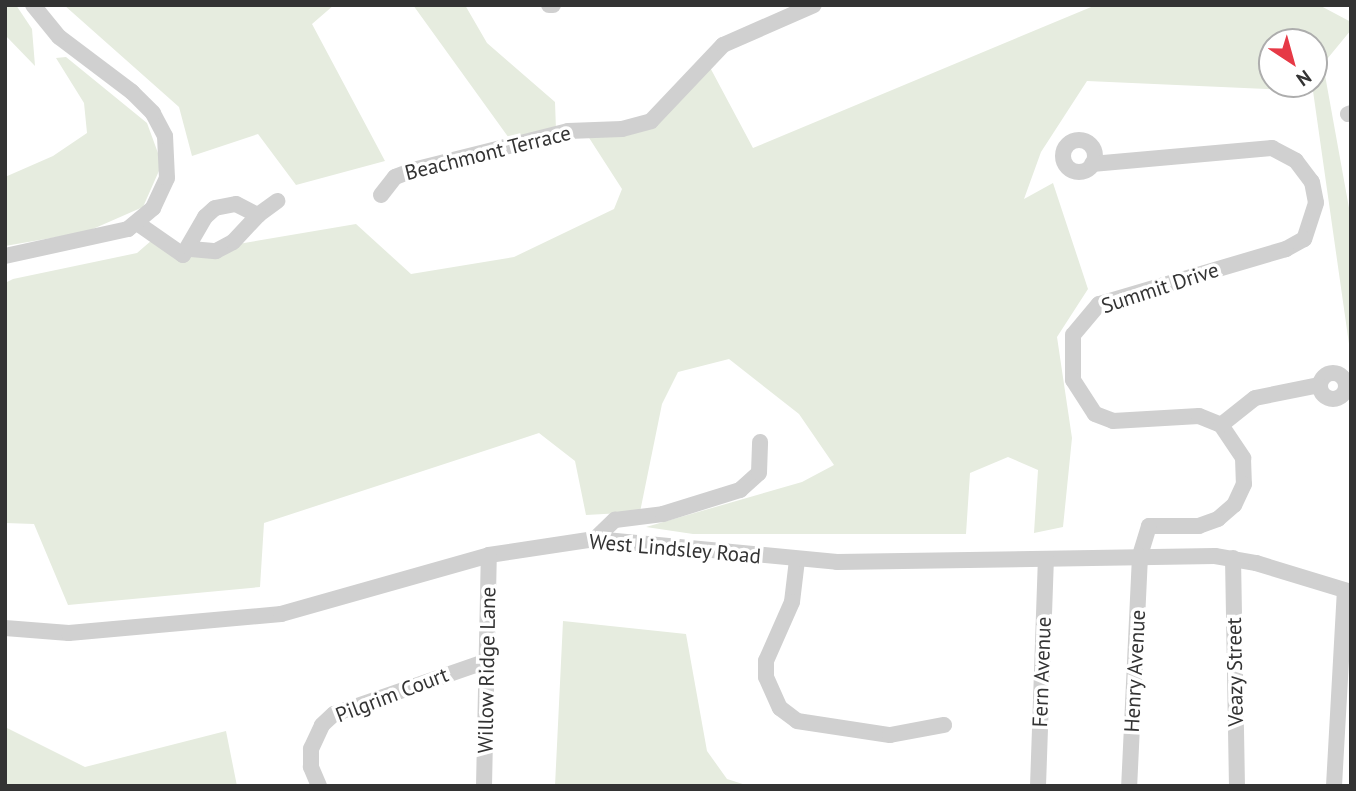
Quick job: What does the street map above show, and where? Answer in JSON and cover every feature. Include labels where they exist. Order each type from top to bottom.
[{"type":"street","points":[[5,256],[114,235],[137,223],[153,208],[167,178],[168,149],[160,124],[132,92],[59,37],[33,5]]},
{"type":"street","name":"Beachmont Terrace","points":[[382,195],[396,177],[425,167],[568,131],[622,129],[651,121],[723,45],[814,5]]},
{"type":"street","name":"Summit Drive","points":[[1092,164],[1272,148],[1296,160],[1312,182],[1316,204],[1304,239],[1286,249],[1099,304],[1073,335],[1073,380],[1095,414],[1113,421],[1199,416],[1221,425]]},
{"type":"street","points":[[137,223],[178,254],[191,249],[216,251],[233,242],[258,215],[277,201]]},
{"type":"street","points":[[191,249],[205,217],[215,208],[236,204],[258,215]]},
{"type":"street","points":[[1140,556],[1149,526],[1199,526],[1218,519],[1234,505],[1244,484],[1243,458],[1221,425],[1255,398],[1319,385]]},
{"type":"street","points":[[596,539],[615,520],[663,514],[740,491],[759,474],[761,442]]},
{"type":"street","name":"West Lindsley Road","points":[[5,628],[69,633],[281,614],[489,555],[596,539],[797,560],[1140,556],[1233,558],[1348,592]]},
{"type":"street","name":"Willow Ridge Lane","points":[[484,786],[489,555]]},
{"type":"street","name":"Henry Avenue","points":[[1129,786],[1140,556]]},
{"type":"street","name":"Veazy Street","points":[[1233,558],[1237,786]]},
{"type":"street","name":"Fern Avenue","points":[[1038,786],[1046,559]]},
{"type":"street","points":[[797,560],[792,603],[766,661],[766,677],[780,708],[797,721],[890,735],[944,725]]},
{"type":"street","points":[[1334,786],[1348,592]]},
{"type":"street","name":"Pilgrim Court","points":[[320,786],[311,767],[311,749],[322,725],[334,714],[487,661]]},
{"type":"shaded area","points":[[5,5],[16,5],[32,29],[35,66],[5,35]]},
{"type":"shaded area","points":[[64,5],[334,5],[312,24],[385,161],[296,185],[258,134],[192,156],[179,107]]},
{"type":"shaded area","points":[[413,5],[465,5],[487,43],[555,102],[556,130],[511,141]]},
{"type":"shaded area","points":[[1096,5],[1319,5],[1351,22],[1351,30],[1328,58],[1328,28],[1258,28],[1258,89],[1087,81],[1041,152],[1024,199],[1053,183],[1088,289],[1057,337],[1072,438],[1063,527],[1034,533],[1038,470],[1008,457],[970,473],[966,534],[693,534],[646,527],[802,482],[834,465],[799,414],[729,359],[678,372],[662,404],[640,512],[586,515],[575,461],[539,433],[264,523],[260,587],[68,605],[34,524],[5,523],[5,283],[13,279],[137,253],[159,234],[174,255],[356,224],[411,274],[514,257],[614,209],[622,189],[584,130],[641,125],[705,58],[753,148]]},
{"type":"shaded area","points":[[66,57],[147,123],[162,164],[143,207],[86,232],[5,246],[5,177],[53,156],[87,133],[84,103],[56,58]]},
{"type":"shaded area","points":[[1328,92],[1351,219],[1351,358],[1314,98],[1328,98]]},
{"type":"shaded area","points":[[563,621],[686,634],[707,751],[727,779],[749,786],[555,786]]},
{"type":"shaded area","points":[[5,727],[85,767],[226,731],[237,786],[5,786]]}]
